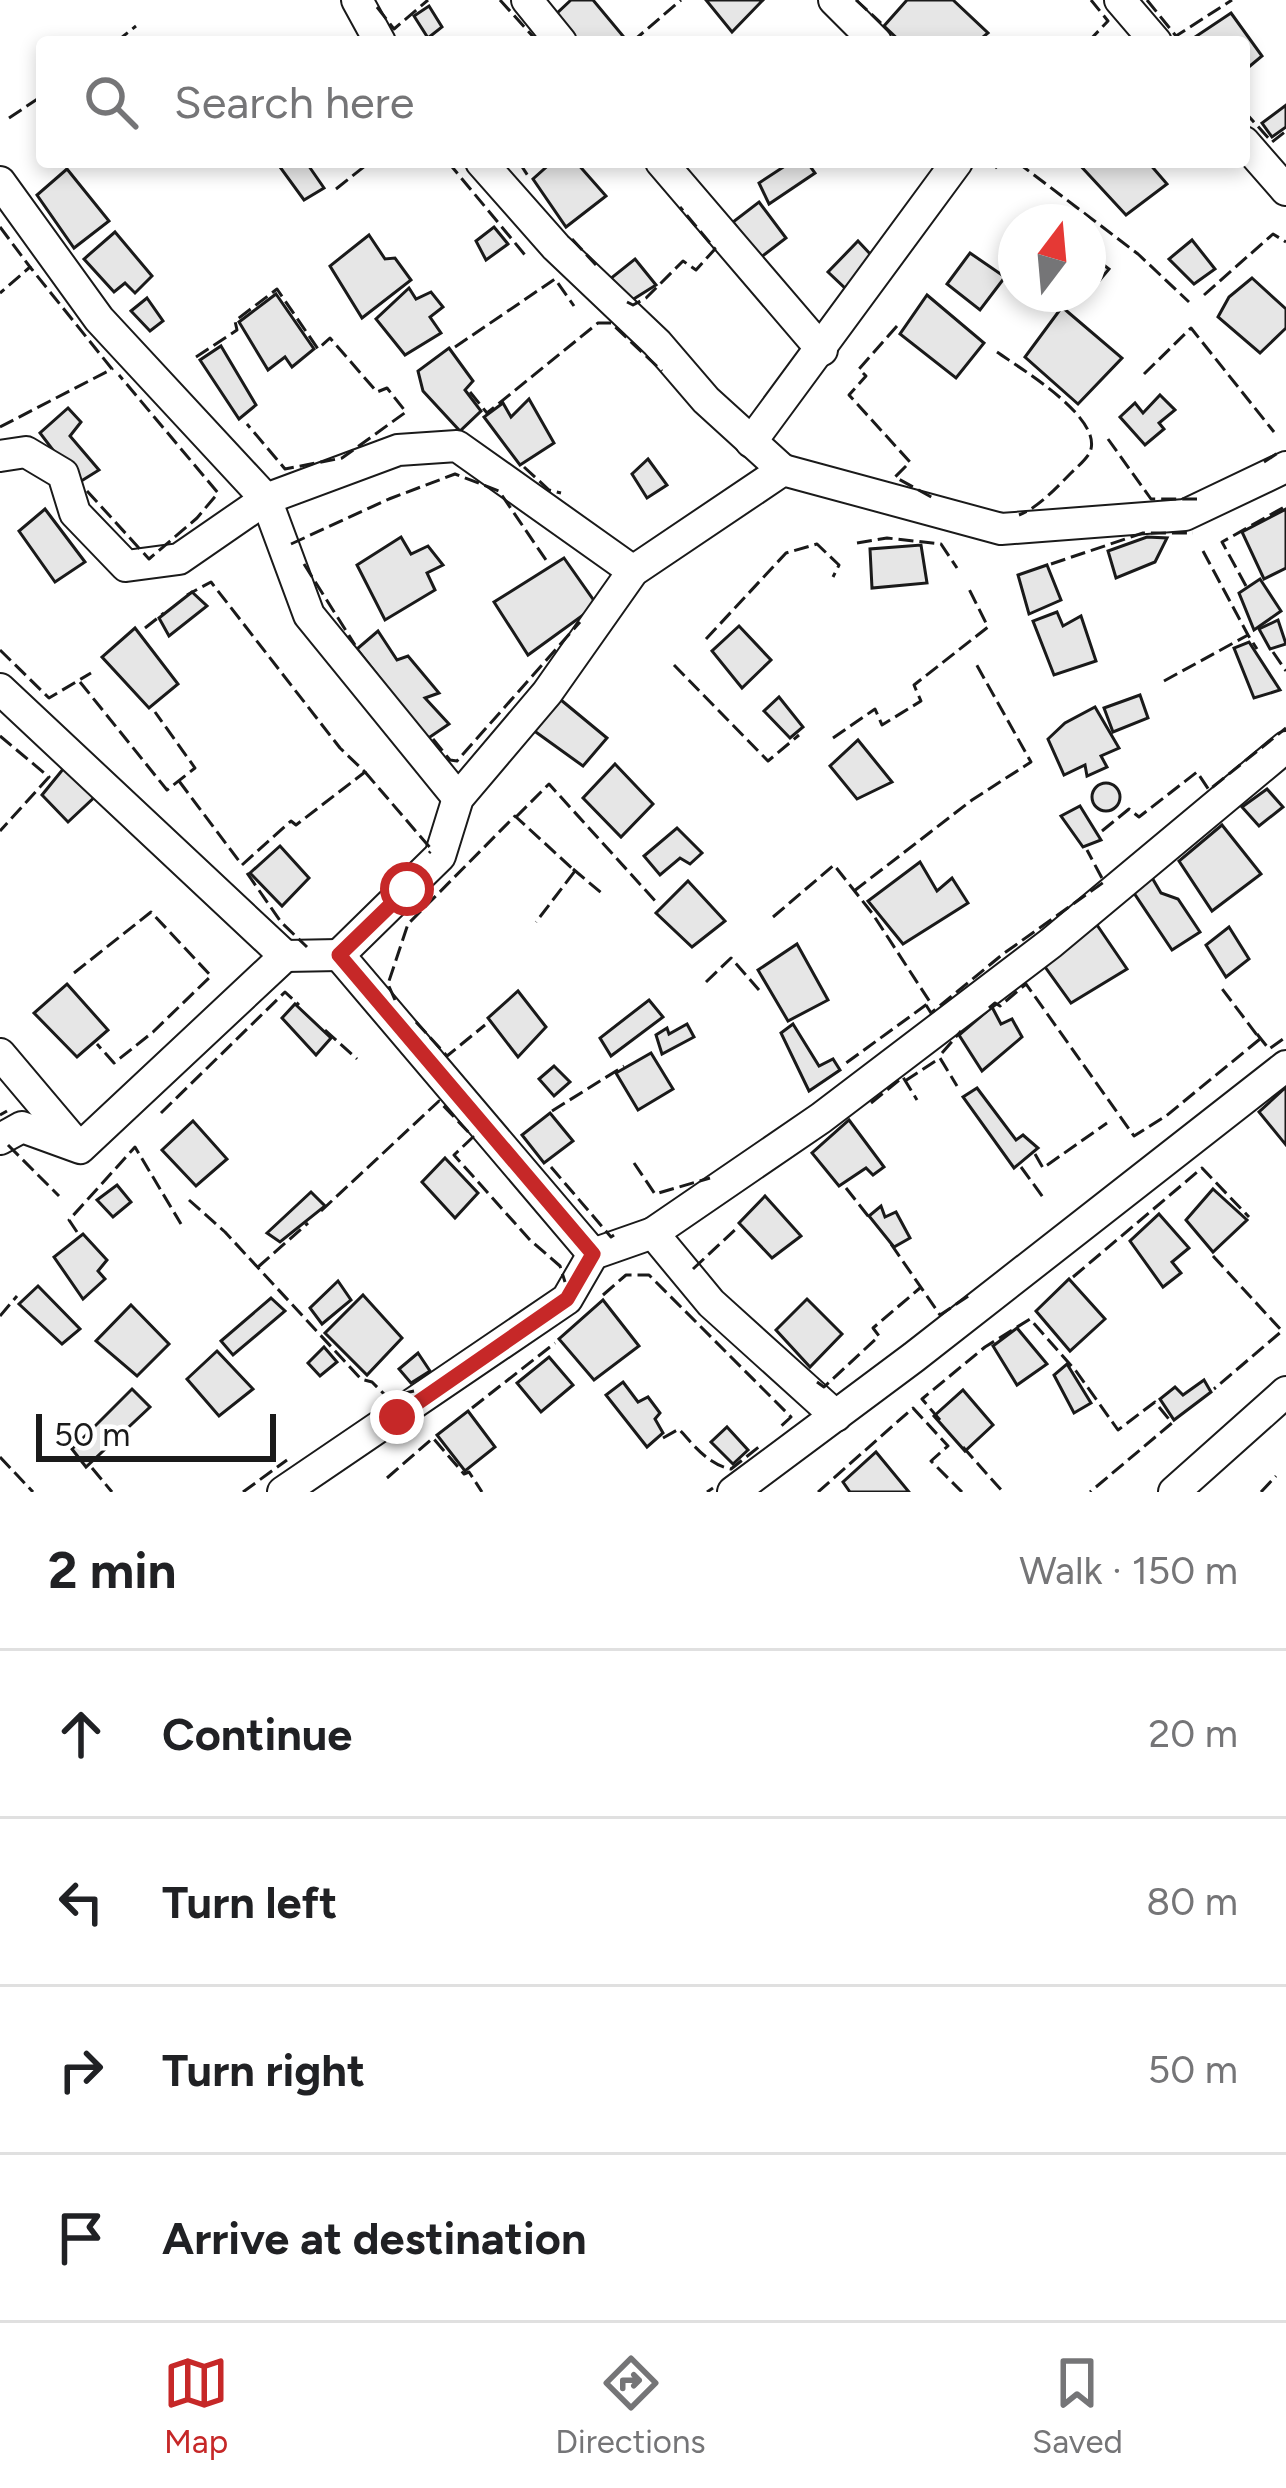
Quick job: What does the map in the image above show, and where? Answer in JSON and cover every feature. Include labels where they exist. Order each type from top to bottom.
[{"type":"street","points":[[357,0],[377,36]]},
{"type":"street","points":[[527,0],[556,36]]},
{"type":"street","points":[[834,0],[870,36]]},
{"type":"street","points":[[1120,0],[1144,36]]},
{"type":"street","points":[[1250,149],[1286,190]]},
{"type":"street","points":[[486,168],[556,247],[782,470],[1001,530],[1186,515],[1286,466]]},
{"type":"street","points":[[666,168],[822,350]]},
{"type":"street","points":[[751,442],[953,168]]},
{"type":"street","points":[[0,182],[99,319],[266,499],[309,615],[458,798]]},
{"type":"street","points":[[0,456],[26,452],[63,474],[75,513],[126,566],[178,559],[266,499],[398,451],[457,446],[633,571]]},
{"type":"street","points":[[80,1148],[285,956],[339,955],[440,856],[458,798],[547,693],[633,571],[782,470]]},
{"type":"street","points":[[0,689],[285,956]]},
{"type":"street","points":[[283,1492],[567,1299],[593,1254],[653,1233],[821,1118],[1051,943],[1286,748]]},
{"type":"street","points":[[339,955],[593,1254]]},
{"type":"street","points":[[0,1054],[80,1148]]},
{"type":"street","points":[[733,1492],[1286,1066]]},
{"type":"street","points":[[0,1139],[22,1126],[80,1148]]},
{"type":"street","points":[[653,1233],[711,1303],[836,1416]]},
{"type":"street","points":[[1174,1492],[1286,1392]]},
{"type":"building","points":[[571,0],[593,0],[623,36],[568,36],[553,17]]},
{"type":"building","points":[[706,0],[763,0],[732,32]]},
{"type":"building","points":[[907,0],[953,0],[988,33],[895,36],[884,26]]},
{"type":"building","points":[[429,6],[442,27],[427,36],[414,16]]},
{"type":"building","points":[[1231,13],[1248,36],[1196,36]]},
{"type":"building","points":[[1250,39],[1262,56],[1250,66]]},
{"type":"building","points":[[1286,105],[1286,127],[1272,137],[1262,123]]},
{"type":"building","points":[[281,168],[310,168],[324,188],[304,200]]},
{"type":"building","points":[[545,168],[581,168],[606,196],[566,227],[533,179]]},
{"type":"building","points":[[782,168],[811,168],[815,173],[769,204],[759,183]]},
{"type":"building","points":[[1083,168],[1153,168],[1167,184],[1126,215]]},
{"type":"building","points":[[67,169],[109,221],[74,248],[37,195]]},
{"type":"building","points":[[759,202],[786,238],[760,258],[733,222]]},
{"type":"building","points":[[494,227],[508,244],[486,260],[476,241]]},
{"type":"building","points":[[115,232],[152,276],[135,293],[125,283],[114,292],[84,259]]},
{"type":"building","points":[[369,235],[385,259],[395,258],[411,280],[362,318],[330,266]]},
{"type":"building","points":[[1192,240],[1215,269],[1194,284],[1169,259]]},
{"type":"building","points":[[858,241],[873,257],[845,288],[828,272]]},
{"type":"building","points":[[970,253],[998,272],[998,286],[980,310],[947,284]]},
{"type":"building","points":[[635,259],[656,285],[632,300],[610,279]]},
{"type":"building","points":[[1252,278],[1286,309],[1286,328],[1260,353],[1218,317],[1229,297]]},
{"type":"building","points":[[409,288],[416,299],[431,292],[443,307],[430,317],[441,333],[405,355],[376,319]]},
{"type":"building","points":[[276,294],[314,349],[292,367],[285,357],[268,370],[239,322]]},
{"type":"building","points":[[927,295],[984,343],[956,378],[900,334]]},
{"type":"building","points":[[147,298],[163,321],[150,331],[131,311]]},
{"type":"building","points":[[1058,312],[1068,312],[1122,358],[1078,404],[1025,357]]},
{"type":"building","points":[[221,346],[256,405],[239,419],[200,360]]},
{"type":"building","points":[[449,348],[473,381],[465,390],[481,411],[460,431],[423,391],[418,371]]},
{"type":"building","points":[[1160,395],[1175,410],[1159,423],[1164,429],[1145,445],[1120,417],[1135,403],[1143,413]]},
{"type":"building","points":[[529,399],[554,443],[520,465],[484,417],[503,403],[511,417]]},
{"type":"building","points":[[68,408],[81,422],[70,436],[99,470],[78,483],[40,433]]},
{"type":"building","points":[[648,459],[667,485],[647,498],[632,474]]},
{"type":"building","points":[[45,509],[85,562],[55,582],[19,531]]},
{"type":"building","points":[[1286,509],[1286,568],[1264,579],[1242,532]]},
{"type":"building","points":[[401,537],[411,554],[428,546],[443,565],[427,573],[435,590],[385,620],[357,565]]},
{"type":"building","points":[[1147,537],[1167,538],[1155,562],[1116,578],[1108,551]]},
{"type":"building","points":[[921,545],[927,583],[872,588],[870,549]]},
{"type":"building","points":[[564,558],[597,605],[528,655],[494,602]]},
{"type":"building","points":[[1047,565],[1061,600],[1029,614],[1018,575]]},
{"type":"building","points":[[1260,579],[1281,611],[1254,630],[1239,593]]},
{"type":"building","points":[[192,592],[207,606],[169,636],[159,618]]},
{"type":"building","points":[[1057,612],[1063,626],[1081,616],[1096,661],[1054,675],[1033,621]]},
{"type":"building","points":[[1278,620],[1286,644],[1270,649],[1259,629]]},
{"type":"building","points":[[739,626],[771,660],[742,688],[712,651]]},
{"type":"building","points":[[135,628],[178,684],[149,708],[102,657]]},
{"type":"building","points":[[378,631],[397,660],[408,656],[439,693],[425,698],[449,724],[427,739],[357,649]]},
{"type":"building","points":[[1249,642],[1280,690],[1254,698],[1234,648]]},
{"type":"building","points":[[1140,695],[1148,718],[1113,732],[1104,708]]},
{"type":"building","points":[[779,697],[803,727],[790,738],[764,711]]},
{"type":"building","points":[[561,700],[607,738],[583,766],[533,730]]},
{"type":"building","points":[[1095,707],[1119,748],[1101,756],[1107,767],[1087,776],[1085,765],[1064,775],[1048,739],[1065,723]]},
{"type":"building","points":[[858,740],[892,782],[857,799],[830,766]]},
{"type":"building","points":[[68,763],[100,792],[68,822],[42,795]]},
{"type":"building","points":[[615,764],[653,804],[621,837],[583,798]]},
{"type":"building","points":[[1106,783],[1116,787],[1120,797],[1116,807],[1106,811],[1096,807],[1092,797],[1096,787]]},
{"type":"building","points":[[1267,789],[1283,807],[1259,826],[1242,807]]},
{"type":"building","points":[[1080,806],[1101,840],[1083,847],[1061,816]]},
{"type":"building","points":[[1222,825],[1261,874],[1212,911],[1179,861]]},
{"type":"building","points":[[677,828],[702,853],[690,864],[680,858],[660,875],[644,856]]},
{"type":"building","points":[[280,846],[309,878],[282,906],[250,873]]},
{"type":"building","points":[[920,862],[937,891],[952,878],[968,903],[903,944],[868,901]]},
{"type":"building","points":[[1151,876],[1161,893],[1178,899],[1200,932],[1172,950],[1132,890]]},
{"type":"building","points":[[688,881],[725,921],[692,947],[656,913]]},
{"type":"building","points":[[1097,925],[1127,969],[1071,1003],[1043,964]]},
{"type":"building","points":[[1229,927],[1249,959],[1226,977],[1206,945]]},
{"type":"building","points":[[797,944],[828,1000],[788,1021],[758,970]]},
{"type":"building","points":[[67,984],[108,1030],[77,1057],[34,1013]]},
{"type":"building","points":[[518,991],[546,1027],[518,1057],[488,1018]]},
{"type":"building","points":[[649,1000],[663,1017],[611,1056],[600,1038]]},
{"type":"building","points":[[295,1004],[331,1038],[316,1055],[282,1018]]},
{"type":"building","points":[[992,1007],[1001,1024],[1012,1019],[1022,1037],[982,1071],[959,1035]]},
{"type":"building","points":[[687,1024],[694,1037],[662,1054],[656,1035]]},
{"type":"building","points":[[793,1024],[819,1066],[833,1059],[840,1070],[809,1091],[781,1033]]},
{"type":"building","points":[[651,1053],[673,1089],[638,1110],[616,1073]]},
{"type":"building","points":[[554,1066],[570,1082],[554,1096],[539,1079]]},
{"type":"building","points":[[1286,1087],[1286,1145],[1259,1112]]},
{"type":"building","points":[[977,1088],[1016,1140],[1023,1135],[1038,1148],[1014,1168],[963,1097]]},
{"type":"building","points":[[550,1113],[573,1141],[544,1163],[522,1135]]},
{"type":"building","points":[[849,1120],[884,1167],[873,1175],[866,1168],[839,1186],[812,1153]]},
{"type":"building","points":[[193,1121],[227,1159],[196,1186],[162,1150]]},
{"type":"building","points":[[445,1158],[478,1193],[455,1218],[422,1182]]},
{"type":"building","points":[[117,1185],[131,1202],[113,1217],[97,1200]]},
{"type":"building","points":[[1213,1189],[1247,1220],[1213,1252],[1186,1220]]},
{"type":"building","points":[[311,1192],[325,1206],[280,1242],[267,1233]]},
{"type":"building","points":[[765,1196],[801,1236],[772,1258],[739,1223]]},
{"type":"building","points":[[881,1206],[885,1217],[896,1212],[910,1238],[894,1247],[869,1216]]},
{"type":"building","points":[[1159,1214],[1189,1248],[1172,1262],[1181,1273],[1163,1287],[1130,1241]]},
{"type":"building","points":[[83,1234],[107,1260],[98,1271],[105,1279],[83,1299],[54,1257]]},
{"type":"building","points":[[1069,1279],[1105,1319],[1070,1351],[1036,1311]]},
{"type":"building","points":[[338,1281],[351,1300],[322,1324],[310,1308]]},
{"type":"building","points":[[38,1286],[80,1329],[62,1344],[19,1304]]},
{"type":"building","points":[[363,1295],[402,1338],[367,1375],[325,1333]]},
{"type":"building","points":[[271,1298],[285,1311],[233,1355],[221,1341]]},
{"type":"building","points":[[807,1299],[842,1334],[810,1367],[776,1330]]},
{"type":"building","points":[[603,1300],[639,1346],[594,1380],[559,1339]]},
{"type":"building","points":[[131,1305],[169,1344],[137,1376],[96,1341]]},
{"type":"building","points":[[1017,1328],[1047,1364],[1017,1385],[993,1346]]},
{"type":"building","points":[[324,1347],[337,1362],[320,1376],[308,1363]]},
{"type":"building","points":[[217,1351],[253,1389],[219,1416],[187,1379]]},
{"type":"building","points":[[418,1353],[430,1371],[411,1383],[399,1369]]},
{"type":"building","points":[[549,1357],[573,1385],[541,1412],[517,1383]]},
{"type":"building","points":[[1067,1364],[1091,1403],[1074,1413],[1054,1375]]},
{"type":"building","points":[[1204,1380],[1211,1392],[1174,1420],[1160,1399],[1175,1387],[1183,1395]]},
{"type":"building","points":[[623,1382],[638,1402],[648,1397],[660,1413],[655,1419],[663,1433],[647,1447],[606,1395]]},
{"type":"building","points":[[132,1389],[150,1407],[86,1467],[72,1449]]},
{"type":"building","points":[[963,1390],[993,1425],[965,1451],[934,1416]]},
{"type":"building","points":[[468,1411],[495,1447],[465,1471],[437,1435]]},
{"type":"building","points":[[727,1427],[748,1450],[733,1464],[711,1442]]},
{"type":"building","points":[[876,1452],[909,1492],[850,1492],[843,1482]]},
{"type":"fence","points":[[377,7],[394,29],[428,0]]},
{"type":"fence","points":[[500,0],[533,36]]},
{"type":"fence","points":[[639,36],[681,0]]},
{"type":"fence","points":[[856,0],[881,23]]},
{"type":"fence","points":[[1091,0],[1108,21],[1094,36]]},
{"type":"fence","points":[[1147,0],[1176,36],[1232,0]]},
{"type":"fence","points":[[124,36],[136,26]]},
{"type":"fence","points":[[9,118],[36,100]]},
{"type":"fence","points":[[1250,118],[1272,142],[1286,131]]},
{"type":"fence","points":[[336,189],[362,168]]},
{"type":"fence","points":[[453,168],[525,255]]},
{"type":"fence","points":[[523,168],[530,179]]},
{"type":"fence","points":[[1025,168],[1138,254],[1189,302]]},
{"type":"fence","points":[[627,302],[633,305],[646,298],[683,261],[696,270],[715,249],[680,207]]},
{"type":"fence","points":[[0,227],[30,267],[0,293]]},
{"type":"fence","points":[[1204,295],[1273,234],[1286,242]]},
{"type":"fence","points":[[572,239],[596,265]]},
{"type":"fence","points":[[0,427],[112,369],[30,267]]},
{"type":"fence","points":[[455,347],[555,279],[574,306]]},
{"type":"fence","points":[[196,357],[237,330],[235,321],[277,289],[318,349],[330,338],[377,392],[387,388],[406,412],[342,458],[285,469],[247,424]]},
{"type":"fence","points":[[470,392],[487,413],[598,323],[611,323],[662,371]]},
{"type":"fence","points":[[897,326],[859,369],[866,376],[849,395],[910,462],[895,477],[933,498]]},
{"type":"fence","points":[[1144,374],[1191,328],[1274,432]]},
{"type":"fence","points":[[997,352],[1058,396],[1085,424],[1091,439],[1084,461],[1040,503],[1019,515]]},
{"type":"fence","points":[[87,491],[149,559],[218,493],[119,375]]},
{"type":"fence","points":[[1108,439],[1151,499],[1197,499]]},
{"type":"fence","points":[[1264,462],[1281,451]]},
{"type":"fence","points":[[524,467],[549,490],[561,493]]},
{"type":"fence","points":[[291,544],[455,474],[499,491],[548,563]]},
{"type":"fence","points":[[1246,586],[1222,542],[1286,506]]},
{"type":"fence","points":[[1051,564],[1143,533],[1193,533]]},
{"type":"fence","points":[[857,543],[887,538],[941,544],[957,568]]},
{"type":"fence","points":[[706,639],[786,553],[817,544],[839,565],[833,577]]},
{"type":"fence","points":[[1203,551],[1248,635]]},
{"type":"fence","points":[[304,564],[355,645]]},
{"type":"fence","points":[[179,781],[242,865],[291,821],[296,825],[365,772],[340,748],[211,582],[187,595]]},
{"type":"fence","points":[[833,738],[875,709],[882,725],[921,701],[914,685],[988,627],[967,585]]},
{"type":"fence","points":[[145,628],[164,613]]},
{"type":"fence","points":[[433,739],[450,760],[457,761],[580,622]]},
{"type":"fence","points":[[1164,681],[1248,635],[1257,649]]},
{"type":"fence","points":[[0,650],[49,698],[91,673]]},
{"type":"fence","points":[[1273,652],[1286,671]]},
{"type":"fence","points":[[854,891],[972,800],[1031,762],[975,662]]},
{"type":"fence","points":[[674,665],[768,761],[799,735]]},
{"type":"fence","points":[[80,682],[167,790],[195,768],[155,712]]},
{"type":"fence","points":[[1102,831],[1129,809],[1139,817],[1197,772],[1209,790],[1286,728]]},
{"type":"fence","points":[[0,736],[49,777],[0,831]]},
{"type":"fence","points":[[365,772],[432,850],[429,853]]},
{"type":"fence","points":[[516,817],[549,784],[658,904]]},
{"type":"fence","points":[[395,1000],[388,984],[408,924],[515,816],[575,871],[536,922]]},
{"type":"fence","points":[[926,1005],[931,1013],[1104,882],[1087,850]]},
{"type":"fence","points":[[773,917],[834,865],[930,1002],[842,1066]]},
{"type":"fence","points":[[573,869],[605,896]]},
{"type":"fence","points":[[247,873],[281,922],[307,947]]},
{"type":"fence","points":[[74,973],[151,912],[211,976],[114,1063],[97,1044]]},
{"type":"fence","points":[[706,982],[731,958],[759,990]]},
{"type":"fence","points":[[989,1008],[995,1003],[1000,1006],[1026,984],[1134,1136],[1166,1116],[1260,1039],[1220,986]]},
{"type":"fence","points":[[161,1113],[285,992],[299,1005]]},
{"type":"fence","points":[[416,1022],[447,1056],[485,1025]]},
{"type":"fence","points":[[325,1030],[357,1059]]},
{"type":"fence","points":[[942,1053],[961,1031]]},
{"type":"fence","points":[[1257,1034],[1269,1049],[1286,1037]]},
{"type":"fence","points":[[905,1081],[940,1058],[957,1086]]},
{"type":"fence","points":[[552,1111],[624,1066]]},
{"type":"fence","points":[[871,1103],[903,1077],[917,1100]]},
{"type":"fence","points":[[321,1211],[439,1101],[473,1137],[454,1155],[530,1240],[560,1266],[565,1282]]},
{"type":"fence","points":[[0,1115],[7,1111]]},
{"type":"fence","points":[[1035,1154],[1043,1168],[1107,1123]]},
{"type":"fence","points":[[8,1145],[59,1196]]},
{"type":"fence","points":[[77,1232],[69,1220],[135,1147],[181,1224]]},
{"type":"fence","points":[[634,1163],[655,1194],[710,1178]]},
{"type":"fence","points":[[551,1167],[614,1235]]},
{"type":"fence","points":[[1021,1167],[1045,1200]]},
{"type":"fence","points":[[1073,1277],[1202,1168],[1249,1217]]},
{"type":"fence","points":[[846,1188],[872,1221]]},
{"type":"fence","points":[[189,1200],[225,1232],[361,1379],[372,1382],[387,1397],[414,1391]]},
{"type":"fence","points":[[258,1267],[308,1223]]},
{"type":"fence","points":[[693,1269],[737,1228]]},
{"type":"fence","points":[[891,1244],[940,1315],[973,1293]]},
{"type":"fence","points":[[1213,1256],[1282,1331],[1214,1389]]},
{"type":"fence","points":[[603,1295],[626,1275],[649,1275],[791,1417],[780,1427]]},
{"type":"fence","points":[[817,1382],[824,1387],[879,1336],[873,1328],[920,1288]]},
{"type":"fence","points":[[0,1316],[17,1296]]},
{"type":"fence","points":[[940,1420],[922,1399],[985,1347],[1030,1319],[1076,1371],[1118,1430],[1155,1402],[1172,1423],[1090,1492]]},
{"type":"fence","points":[[472,1408],[555,1343]]},
{"type":"fence","points":[[818,1492],[913,1408],[948,1446],[931,1461],[962,1492]]},
{"type":"fence","points":[[663,1438],[679,1429],[709,1459],[731,1469],[760,1446]]},
{"type":"fence","points":[[387,1478],[433,1438],[464,1474],[469,1472],[482,1492]]},
{"type":"fence","points":[[963,1447],[1003,1492]]},
{"type":"fence","points":[[0,1457],[33,1492]]},
{"type":"fence","points":[[243,1492],[287,1460]]},
{"type":"fence","points":[[92,1468],[112,1492]]},
{"type":"fence","points":[[1261,1492],[1276,1476]]},
{"type":"fence","points":[[707,1492],[713,1488]]},
{"type":"route","points":[[397,1417],[567,1299],[593,1254],[339,955],[407,889]]}]
